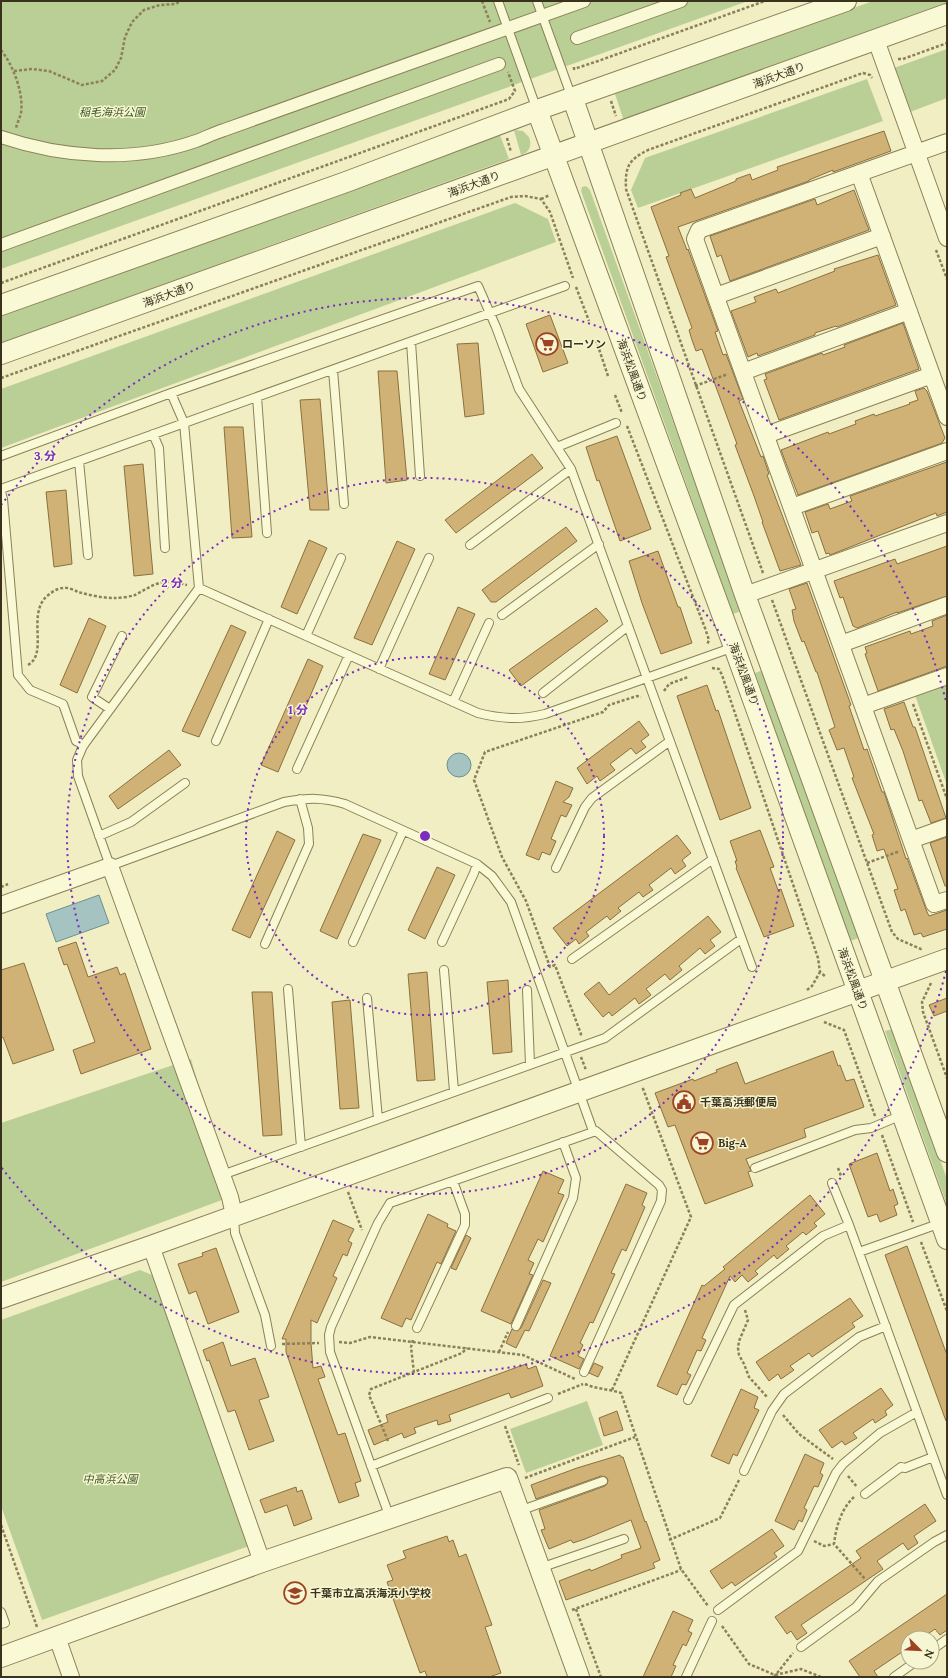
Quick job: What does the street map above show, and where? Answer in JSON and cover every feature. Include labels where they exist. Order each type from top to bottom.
[{"type":"street","points":[[6,138],[69,154],[100,156],[165,149],[195,141],[584,1]]},
{"type":"street","points":[[577,38],[681,1]]},
{"type":"street","points":[[1,305],[346,182],[537,110],[573,99],[846,1]]},
{"type":"street","name":"海浜大通り","points":[[1,354],[947,14]]},
{"type":"street","points":[[876,40],[947,238]]},
{"type":"street","points":[[1,245],[499,64]]},
{"type":"street","points":[[573,99],[745,595],[947,1152]]},
{"type":"street","name":"海浜松風通り","points":[[537,110],[734,647],[944,1231]]},
{"type":"street","points":[[947,142],[699,230],[695,239],[934,904],[947,900]]},
{"type":"street","points":[[860,173],[947,417]]},
{"type":"street","points":[[716,296],[882,236]]},
{"type":"street","points":[[742,370],[909,311]]},
{"type":"street","points":[[766,435],[932,375]]},
{"type":"street","points":[[792,507],[947,451]]},
{"type":"street","points":[[745,595],[947,522]]},
{"type":"street","points":[[841,644],[947,605]]},
{"type":"street","points":[[734,647],[761,637]]},
{"type":"street","points":[[863,706],[947,676]]},
{"type":"street","points":[[912,843],[947,827]]},
{"type":"street","points":[[1,905],[110,866],[230,1197],[234,1215]]},
{"type":"street","points":[[1,1298],[150,1246],[947,959]]},
{"type":"street","points":[[150,1246],[262,1562]]},
{"type":"street","points":[[1,1657],[262,1562],[507,1478],[579,1677]]},
{"type":"street","points":[[57,1637],[71,1677]]},
{"type":"lane","points":[[498,1],[537,110]]},
{"type":"lane","points":[[537,1],[573,99]]},
{"type":"lane","points":[[1,456],[171,393],[478,286],[490,313],[519,390],[572,469],[752,967]]},
{"type":"lane","points":[[1,489],[565,286]]},
{"type":"lane","points":[[411,342],[420,476]]},
{"type":"lane","points":[[333,370],[344,504]]},
{"type":"lane","points":[[171,393],[184,423],[199,588],[84,745],[78,760],[78,776],[110,866],[284,802],[300,799],[326,799],[339,803],[477,864],[492,876],[511,902],[564,1052],[594,1131],[596,1131],[659,1184],[662,1190],[662,1196],[584,1372]]},
{"type":"lane","points":[[257,397],[267,533]]},
{"type":"lane","points":[[557,447],[616,423]]},
{"type":"lane","points":[[153,434],[159,448],[165,548]]},
{"type":"lane","points":[[79,461],[88,556]]},
{"type":"lane","points":[[470,546],[572,469]]},
{"type":"lane","points":[[1,492],[3,499],[18,675],[30,690],[62,704],[76,741],[84,745]]},
{"type":"lane","points":[[502,615],[599,544]]},
{"type":"lane","points":[[306,636],[341,558]]},
{"type":"lane","points":[[380,669],[429,558]]},
{"type":"lane","points":[[199,588],[478,713],[493,716],[527,719],[545,714],[734,647]]},
{"type":"lane","points":[[216,741],[269,620]]},
{"type":"lane","points":[[454,702],[488,623]]},
{"type":"lane","points":[[543,693],[628,626]]},
{"type":"lane","points":[[110,709],[92,697],[122,636]]},
{"type":"lane","points":[[297,769],[349,655]]},
{"type":"lane","points":[[556,868],[585,807],[592,798],[670,741]]},
{"type":"lane","points":[[100,836],[131,822],[185,783]]},
{"type":"lane","points":[[266,944],[309,844],[308,828],[300,799]]},
{"type":"lane","points":[[353,942],[403,831]]},
{"type":"lane","points":[[572,959],[713,859]]},
{"type":"lane","points":[[442,942],[477,864]]},
{"type":"lane","points":[[222,1175],[605,1038],[741,939]]},
{"type":"lane","points":[[444,970],[454,1091]]},
{"type":"lane","points":[[288,989],[300,1146]]},
{"type":"lane","points":[[527,990],[530,1064]]},
{"type":"lane","points":[[367,998],[378,1119]]},
{"type":"lane","points":[[755,1168],[855,1130],[871,1128],[902,1115]]},
{"type":"lane","points":[[390,1518],[330,1352],[329,1335],[378,1223],[390,1203],[594,1131]]},
{"type":"lane","points":[[516,1326],[575,1191],[576,1178],[563,1142]]},
{"type":"lane","points":[[417,1328],[465,1225],[465,1214],[453,1181]]},
{"type":"lane","points":[[832,1183],[850,1225],[947,1495]]},
{"type":"lane","points":[[234,1215],[235,1233],[265,1315],[271,1346]]},
{"type":"lane","points":[[688,1400],[734,1305],[823,1236],[850,1225]]},
{"type":"lane","points":[[859,1252],[944,1231]]},
{"type":"lane","points":[[744,1470],[772,1411],[784,1394],[859,1337],[886,1326]]},
{"type":"lane","points":[[371,1466],[548,1398]]},
{"type":"lane","points":[[714,1610],[798,1551],[806,1538],[840,1467],[880,1433],[917,1412]]},
{"type":"lane","points":[[865,1494],[901,1467],[905,1468],[933,1457]]},
{"type":"lane","points":[[519,1511],[603,1481]]},
{"type":"lane","points":[[801,1647],[856,1607],[878,1581],[934,1542],[947,1535]]},
{"type":"lane","points":[[540,1568],[624,1539]]},
{"type":"lane","points":[[1,1612],[5,1623],[1,1624]]},
{"type":"lane","points":[[686,1677],[716,1621]]},
{"type":"lane","points":[[894,1677],[904,1670]]},
{"type":"path","points":[[14,71],[50,71],[82,85],[102,81],[115,70],[121,58],[125,37],[132,22],[144,10],[160,5],[176,4],[180,1]]},
{"type":"path","points":[[482,1],[491,24]]},
{"type":"path","points":[[574,69],[765,1]]},
{"type":"path","points":[[891,60],[903,59],[947,43]]},
{"type":"path","points":[[1,50],[8,59],[14,71],[21,98],[21,112],[6,138]]},
{"type":"path","points":[[764,578],[626,188],[626,174],[634,157],[648,150],[863,73],[870,75],[873,82]]},
{"type":"path","points":[[1,283],[510,99],[515,91]]},
{"type":"path","points":[[609,97],[618,122]]},
{"type":"path","points":[[506,135],[514,159]]},
{"type":"path","points":[[1,378],[511,197],[525,196],[541,198],[554,192]]},
{"type":"path","points":[[541,198],[550,212],[588,321]]},
{"type":"path","points":[[596,340],[608,376]]},
{"type":"path","points":[[695,386],[742,370]]},
{"type":"path","points":[[615,395],[709,640],[705,648]]},
{"type":"path","points":[[18,668],[25,667],[32,663],[36,657],[38,647],[37,613],[46,597],[55,591],[63,588],[95,596],[113,598],[134,595],[148,587],[163,582],[187,585]]},
{"type":"path","points":[[770,594],[892,932],[898,939],[921,949],[926,948]]},
{"type":"path","points":[[706,670],[713,667],[719,670],[722,675],[818,958],[820,972],[826,976]]},
{"type":"path","points":[[662,696],[665,688],[669,684],[691,676]]},
{"type":"path","points":[[909,690],[947,798]]},
{"type":"path","points":[[578,1038],[581,1034],[555,965],[550,967],[526,901],[502,857],[474,780],[485,752],[602,712],[609,705],[637,696],[641,697],[644,704]]},
{"type":"path","points":[[867,863],[912,843]]},
{"type":"path","points":[[934,981],[931,983],[922,1002],[923,1012],[947,1078]]},
{"type":"path","points":[[818,1022],[827,1022],[844,1030],[876,1120]]},
{"type":"path","points":[[580,1053],[586,1070]]},
{"type":"path","points":[[635,1088],[649,1083]]},
{"type":"path","points":[[612,1390],[691,1216],[641,1085]]},
{"type":"path","points":[[882,1134],[914,1223],[907,1225]]},
{"type":"path","points":[[838,1168],[843,1182]]},
{"type":"path","points":[[348,1191],[360,1223],[362,1234]]},
{"type":"path","points":[[920,1240],[947,1311]]},
{"type":"path","points":[[743,1308],[746,1311],[748,1320],[739,1341],[739,1355],[749,1377],[770,1401]]},
{"type":"path","points":[[499,1352],[510,1329],[516,1326]]},
{"type":"path","points":[[414,1373],[411,1347],[417,1328]]},
{"type":"path","points":[[335,1341],[350,1343],[370,1337],[523,1355],[591,1387],[621,1393],[681,1569],[714,1610]]},
{"type":"path","points":[[271,1346],[276,1344],[320,1343]]},
{"type":"path","points":[[388,1441],[369,1395],[371,1389],[462,1353],[467,1348]]},
{"type":"path","points":[[548,1398],[584,1383]]},
{"type":"path","points":[[780,1412],[799,1434],[836,1462]]},
{"type":"path","points":[[504,1423],[523,1479],[635,1437]]},
{"type":"path","points":[[670,1540],[720,1518],[744,1470]]},
{"type":"path","points":[[844,1472],[857,1488],[857,1492],[846,1506],[841,1516],[835,1535],[834,1544],[858,1572],[873,1586]]},
{"type":"path","points":[[1,1526],[38,1629]]},
{"type":"path","points":[[806,1538],[824,1546],[834,1544]]},
{"type":"path","points":[[566,1612],[681,1569]]},
{"type":"path","points":[[576,1609],[601,1677]]},
{"type":"path","points":[[716,1621],[749,1664],[774,1676],[802,1669],[821,1677]]},
{"type":"path","points":[[774,1676],[790,1656],[801,1647]]},
{"type":"green space","name":"稲毛海浜公園","points":[[1,1],[748,1],[1,269]]},
{"type":"green space","points":[[873,1],[947,1],[947,3],[624,121],[615,94]]},
{"type":"green space","points":[[947,49],[947,98],[910,112],[894,68]]},
{"type":"green space","points":[[867,79],[883,121],[638,208],[631,190],[645,158]]},
{"type":"green space","points":[[514,130],[523,131],[529,137],[530,148],[524,154],[521,155]]},
{"type":"green space","points":[[500,135],[509,159],[1,343],[1,315]]},
{"type":"green space","points":[[586,186],[590,190],[741,611],[733,614],[581,191],[582,187]]},
{"type":"green space","points":[[515,203],[548,219],[556,242],[1,448],[1,389]]},
{"type":"green space","points":[[763,670],[859,938],[850,941],[755,673]]},
{"type":"green space","points":[[947,684],[947,785],[915,695]]},
{"type":"green space","points":[[893,1029],[947,1179],[947,1205],[885,1031]]},
{"type":"green space","points":[[191,1059],[230,1197],[1,1282],[1,1123]]},
{"type":"green space","name":"中高浜公園","points":[[140,1270],[152,1275],[249,1546],[42,1620],[1,1506],[1,1320]]},
{"type":"green space","points":[[587,1401],[603,1445],[526,1473],[510,1429]]},
{"type":"water","points":[[459,753],[464,754],[470,760],[470,770],[464,776],[459,777],[454,776],[448,770],[447,765],[448,760],[454,754]]},
{"type":"water","points":[[99,895],[109,923],[56,942],[46,914]]},
{"type":"building","points":[[884,131],[891,151],[833,172],[833,170],[809,181],[678,227],[687,250],[688,249],[718,331],[715,332],[723,355],[726,354],[743,399],[739,401],[761,457],[763,456],[769,474],[767,475],[801,565],[780,571],[735,445],[737,444],[702,349],[696,351],[692,340],[689,330],[692,328],[666,257],[669,256],[651,207],[681,195],[680,193],[691,189],[695,198],[750,174],[752,180],[778,170],[777,167]]},
{"type":"building","points":[[854,190],[869,230],[730,281],[721,255],[717,257],[710,236],[815,199],[817,205]]},
{"type":"building","points":[[878,255],[896,305],[837,327],[836,326],[815,333],[815,335],[758,356],[757,353],[748,357],[731,311],[756,302],[754,297],[776,289],[778,293],[835,271],[834,269]]},
{"type":"building","name":"ローソン","points":[[550,315],[568,363],[543,372],[526,324]]},
{"type":"building","points":[[903,323],[919,369],[779,420],[764,380],[767,379],[765,374],[822,353],[823,355],[845,347],[844,345]]},
{"type":"building","points":[[478,343],[484,414],[465,417],[457,344]]},
{"type":"building","points":[[378,371],[397,371],[407,480],[386,483]]},
{"type":"building","points":[[924,388],[927,391],[945,438],[942,443],[798,495],[781,450],[828,432],[829,434],[856,424],[855,421],[874,414],[875,416],[910,404],[909,403],[918,400],[915,391]]},
{"type":"building","points":[[320,399],[329,510],[310,510],[300,400]]},
{"type":"building","points":[[224,427],[243,427],[252,537],[232,538]]},
{"type":"building","points":[[617,436],[651,529],[620,541],[599,480],[597,481],[586,447]]},
{"type":"building","points":[[532,454],[543,468],[456,533],[445,520]]},
{"type":"building","points":[[947,462],[947,512],[937,516],[936,513],[830,555],[829,553],[826,554],[818,531],[812,533],[805,512],[828,504],[830,509],[852,501],[850,496]]},
{"type":"building","points":[[143,464],[153,574],[134,576],[124,466]]},
{"type":"building","points":[[66,490],[72,564],[54,567],[46,492]]},
{"type":"building","points":[[566,527],[577,541],[496,602],[491,602],[482,590]]},
{"type":"building","points":[[309,540],[327,548],[297,614],[281,607]]},
{"type":"building","points":[[397,541],[415,549],[372,645],[354,638]]},
{"type":"building","points":[[947,546],[947,596],[897,612],[857,628],[853,626],[843,597],[840,598],[834,581],[895,559],[897,564]]},
{"type":"building","points":[[658,551],[678,607],[680,607],[692,643],[661,654],[642,603],[629,561]]},
{"type":"building","points":[[807,583],[851,705],[849,706],[864,750],[867,749],[882,792],[884,792],[906,859],[907,858],[927,912],[929,916],[947,910],[947,929],[923,937],[921,933],[914,935],[905,909],[901,911],[894,890],[898,889],[884,849],[877,851],[872,835],[874,834],[852,778],[854,777],[844,748],[837,750],[829,730],[835,727],[817,672],[804,641],[802,642],[794,621],[792,610],[796,609],[789,589]]},
{"type":"building","points":[[458,607],[475,614],[445,680],[429,674]]},
{"type":"building","points":[[596,608],[608,621],[521,686],[509,670]]},
{"type":"building","points":[[947,615],[947,666],[878,691],[865,654],[867,653],[865,647],[910,631],[911,634],[933,626],[932,621]]},
{"type":"building","points":[[89,618],[106,626],[77,693],[60,685]]},
{"type":"building","points":[[231,625],[246,632],[199,737],[182,731]]},
{"type":"building","points":[[308,659],[323,666],[278,772],[261,765]]},
{"type":"building","points":[[707,685],[716,711],[718,710],[751,808],[720,820],[677,696]]},
{"type":"building","points":[[904,702],[913,727],[915,727],[946,818],[931,823],[922,800],[919,801],[903,751],[894,729],[891,730],[884,709]]},
{"type":"building","points":[[639,721],[649,735],[641,741],[646,747],[636,754],[631,748],[610,764],[615,770],[600,781],[597,776],[587,784],[577,768]]},
{"type":"building","points":[[169,750],[181,765],[118,809],[109,796]]},
{"type":"building","points":[[556,781],[573,788],[569,797],[563,802],[572,805],[566,817],[561,815],[551,839],[556,841],[550,855],[542,852],[539,860],[526,855]]},
{"type":"building","points":[[760,830],[774,867],[770,868],[778,890],[781,889],[794,926],[764,937],[736,868],[735,861],[737,861],[730,841]]},
{"type":"building","points":[[277,831],[295,840],[250,938],[232,930]]},
{"type":"building","points":[[363,834],[381,840],[337,939],[320,931]]},
{"type":"building","points":[[677,835],[691,853],[682,860],[686,866],[675,874],[671,868],[649,885],[653,890],[643,897],[639,892],[618,908],[621,911],[610,920],[607,916],[586,932],[589,936],[579,944],[576,939],[567,946],[553,928]]},
{"type":"building","points":[[947,837],[947,886],[945,886],[930,843]]},
{"type":"building","points":[[437,867],[455,875],[425,939],[408,930]]},
{"type":"building","points":[[708,916],[721,932],[710,940],[715,946],[705,954],[700,948],[679,966],[682,970],[670,980],[665,974],[646,989],[651,995],[639,1004],[635,998],[612,1016],[609,1012],[603,1017],[584,994],[599,982],[609,995]]},
{"type":"building","points":[[76,942],[88,977],[117,967],[120,975],[125,973],[151,1049],[81,1074],[73,1050],[95,1042],[67,964],[64,965],[58,948]]},
{"type":"building","points":[[24,963],[54,1050],[13,1064],[3,1037],[1,1038],[1,970]]},
{"type":"building","points":[[427,972],[435,1080],[417,1081],[408,974]]},
{"type":"building","points":[[508,980],[512,1052],[493,1054],[487,982]]},
{"type":"building","points":[[252,992],[272,992],[282,1135],[263,1136]]},
{"type":"building","points":[[947,998],[947,1011],[934,1016],[929,1005]]},
{"type":"building","points":[[350,1000],[359,1108],[340,1109],[332,1002]]},
{"type":"building","points":[[833,1051],[838,1066],[840,1065],[846,1081],[854,1079],[864,1107],[804,1129],[806,1137],[746,1159],[751,1171],[748,1172],[753,1186],[705,1204],[675,1125],[668,1127],[655,1093],[693,1079],[694,1081],[737,1062],[745,1084]]},
{"type":"building","points":[[877,1153],[890,1191],[893,1189],[898,1204],[894,1206],[897,1215],[880,1222],[877,1214],[868,1217],[849,1164]]},
{"type":"building","points":[[543,1171],[564,1180],[558,1193],[564,1195],[543,1242],[538,1239],[528,1260],[534,1263],[529,1274],[533,1275],[511,1324],[481,1311]]},
{"type":"building","points":[[626,1184],[647,1193],[642,1205],[645,1207],[626,1251],[622,1249],[611,1273],[615,1274],[593,1323],[590,1322],[580,1343],[583,1345],[578,1356],[584,1359],[579,1369],[550,1356]]},
{"type":"building","points":[[810,1195],[825,1214],[814,1223],[817,1226],[806,1235],[803,1232],[786,1246],[789,1249],[777,1259],[774,1255],[755,1271],[758,1274],[748,1282],[742,1275],[735,1282],[730,1276],[702,1338],[706,1340],[701,1351],[697,1350],[687,1373],[691,1375],[686,1385],[682,1384],[677,1395],[657,1386],[702,1285],[704,1286],[725,1269],[723,1267]]},
{"type":"building","points":[[428,1214],[448,1224],[447,1227],[456,1231],[441,1264],[437,1262],[411,1320],[406,1318],[402,1327],[381,1318]]},
{"type":"building","points":[[333,1220],[354,1229],[348,1241],[352,1243],[347,1256],[343,1254],[333,1276],[337,1278],[317,1323],[311,1320],[311,1343],[313,1368],[321,1366],[325,1377],[318,1379],[338,1435],[345,1433],[361,1481],[355,1483],[359,1496],[339,1503],[286,1352],[286,1339],[282,1339]]},
{"type":"building","points":[[466,1235],[471,1238],[456,1270],[451,1268]]},
{"type":"building","points":[[907,1246],[947,1355],[946,1421],[885,1255]]},
{"type":"building","points":[[216,1248],[239,1312],[208,1324],[196,1291],[189,1294],[178,1264],[203,1256],[202,1253]]},
{"type":"building","points":[[543,1280],[551,1283],[529,1331],[525,1330],[516,1348],[506,1343],[512,1329],[517,1331],[521,1328]]},
{"type":"building","points":[[850,1298],[863,1316],[852,1323],[855,1327],[812,1357],[809,1353],[790,1366],[794,1370],[781,1379],[778,1374],[769,1381],[756,1362]]},
{"type":"building","points":[[223,1342],[231,1366],[255,1358],[269,1397],[259,1400],[274,1441],[249,1450],[235,1410],[228,1412],[209,1360],[207,1361],[203,1350]]},
{"type":"building","points":[[594,1363],[603,1367],[598,1377],[589,1373]]},
{"type":"building","points":[[526,1364],[528,1369],[536,1366],[543,1386],[511,1398],[509,1393],[449,1415],[451,1421],[438,1425],[437,1420],[414,1428],[416,1433],[404,1438],[402,1433],[374,1445],[368,1430],[388,1422],[386,1415]]},
{"type":"building","points":[[881,1388],[893,1405],[885,1411],[887,1415],[875,1423],[873,1419],[853,1433],[857,1438],[845,1445],[842,1441],[832,1448],[819,1430]]},
{"type":"building","points":[[741,1389],[758,1397],[754,1408],[759,1410],[737,1456],[733,1454],[729,1464],[711,1456]]},
{"type":"building","points":[[617,1411],[623,1430],[604,1436],[599,1418]]},
{"type":"building","points":[[805,1454],[824,1463],[820,1473],[823,1475],[818,1487],[814,1486],[804,1508],[807,1510],[802,1522],[799,1520],[794,1530],[775,1521]]},
{"type":"building","points":[[620,1455],[623,1457],[645,1522],[646,1521],[660,1560],[653,1563],[655,1568],[566,1600],[559,1581],[590,1569],[591,1571],[622,1558],[621,1555],[641,1548],[631,1520],[585,1539],[573,1543],[571,1540],[549,1549],[541,1530],[545,1529],[539,1510],[605,1486],[608,1480],[606,1477],[601,1476],[536,1499],[531,1485],[577,1468]]},
{"type":"building","points":[[296,1487],[297,1492],[302,1490],[312,1519],[294,1526],[287,1505],[265,1513],[260,1500]]},
{"type":"building","points":[[925,1504],[936,1521],[914,1536],[918,1543],[908,1550],[903,1543],[877,1561],[883,1569],[801,1625],[807,1633],[797,1640],[791,1631],[787,1634],[775,1617],[861,1558],[856,1551]]},
{"type":"building","points":[[772,1529],[784,1546],[774,1553],[777,1557],[735,1586],[732,1582],[722,1589],[710,1571]]},
{"type":"building","points":[[447,1536],[449,1542],[453,1540],[459,1557],[466,1554],[492,1625],[485,1627],[501,1673],[489,1677],[427,1677],[425,1671],[420,1673],[387,1582],[393,1580],[387,1565],[406,1558],[403,1551]]},
{"type":"building","points":[[947,1594],[947,1630],[940,1635],[940,1630],[935,1629],[900,1630],[900,1653],[874,1671],[878,1677],[860,1677],[849,1661]]},
{"type":"building","points":[[673,1611],[693,1620],[688,1631],[692,1633],[686,1646],[683,1644],[673,1665],[676,1666],[671,1677],[643,1677]]},
{"type":"place","name":"ローソン","points":[[547,344]]},
{"type":"place","name":"千葉高浜郵便局","points":[[684,1102]]},
{"type":"place","name":"Big-A","points":[[702,1143]]},
{"type":"place","name":"千葉市立高浜海浜小学校","points":[[295,1593]]}]
